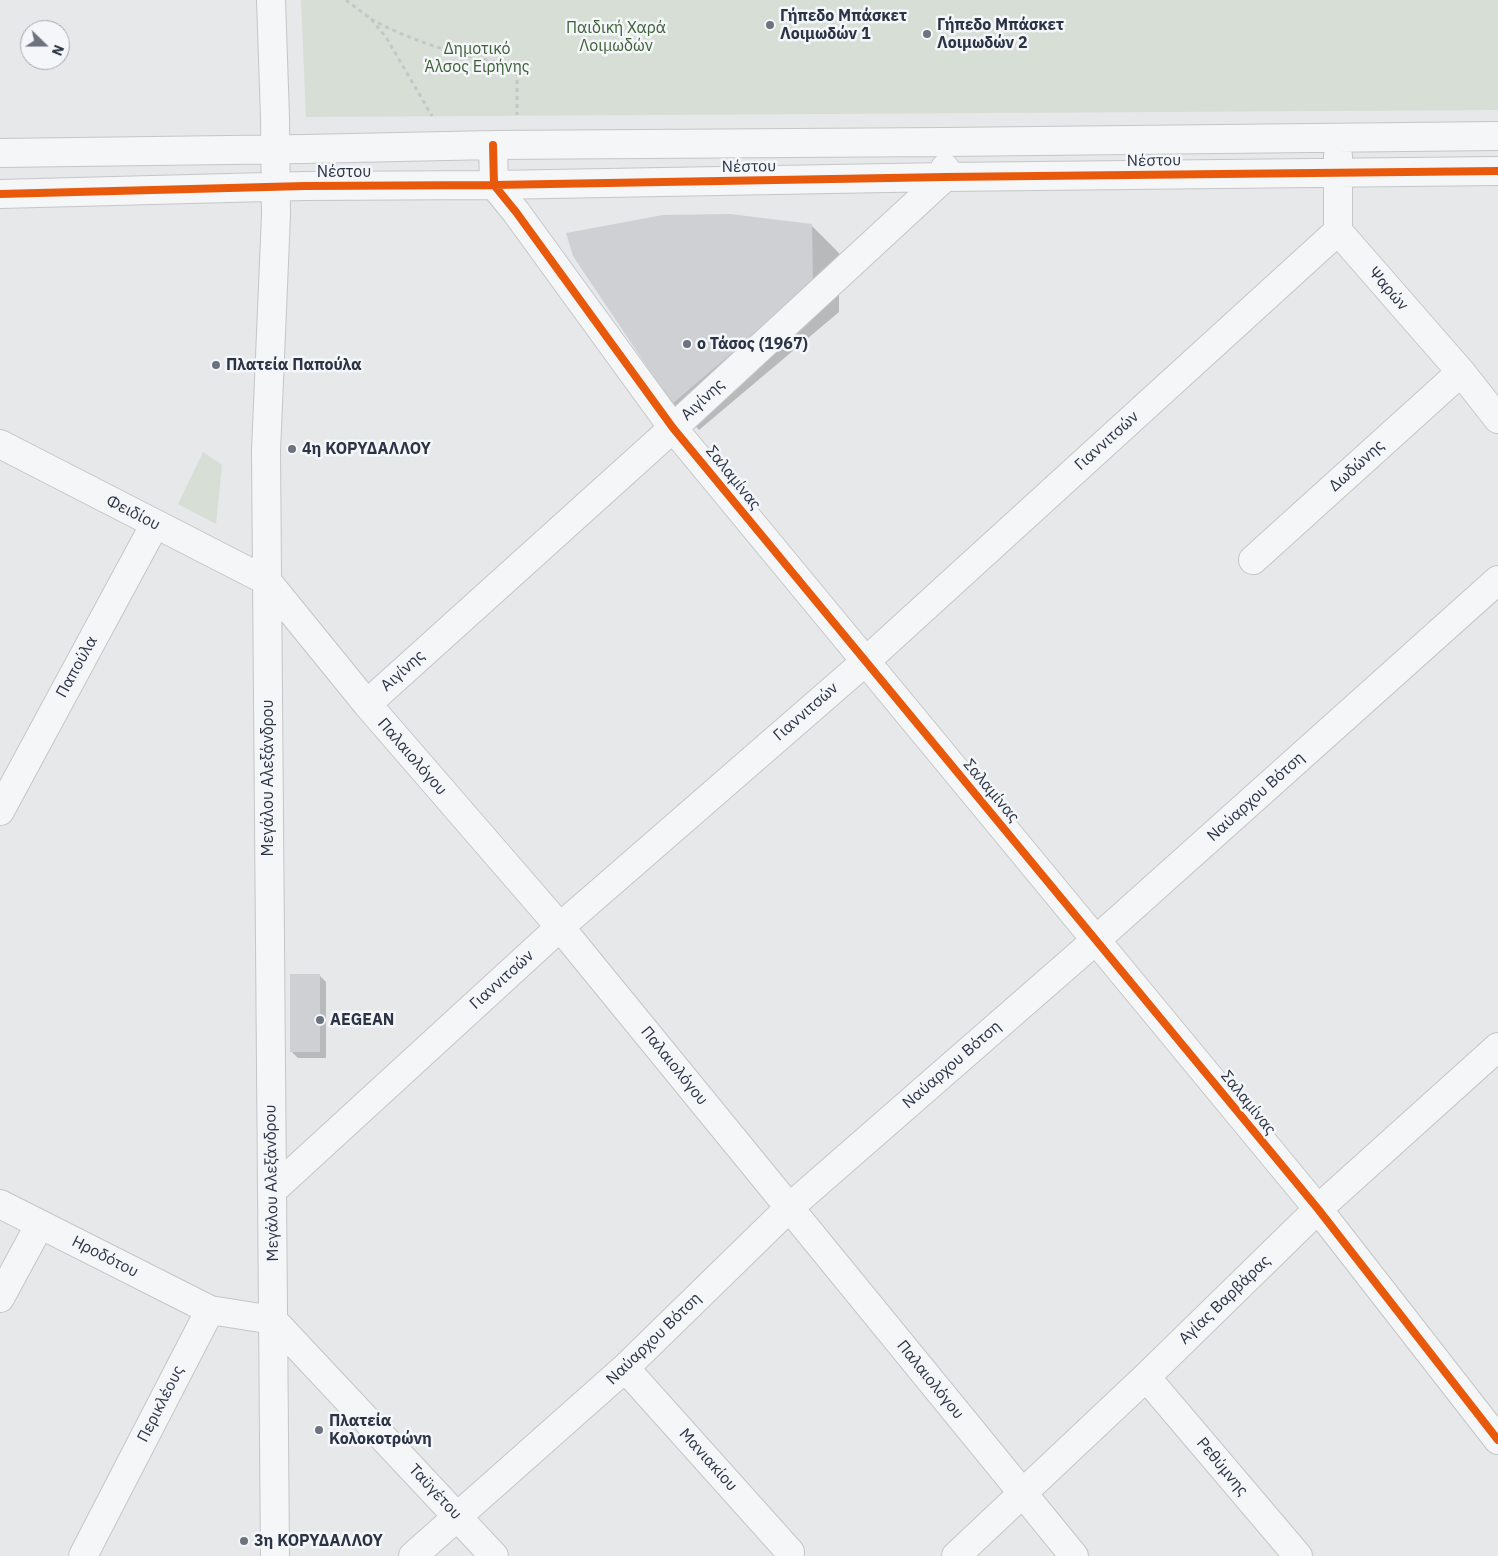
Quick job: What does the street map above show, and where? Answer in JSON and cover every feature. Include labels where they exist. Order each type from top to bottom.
[{"type":"street","name":"Μεγάλου Αλεξάνδρου","points":[[271,0],[276,215],[266,451],[275,1556]]},
{"type":"street","name":"Νέστου","points":[[0,153],[505,145],[1498,136]]},
{"type":"street","points":[[1338,137],[1338,231]]},
{"type":"street","points":[[944,142],[945,177]]},
{"type":"street","points":[[494,185],[505,145]]},
{"type":"street","name":"Νέστου","points":[[0,194],[275,187],[1498,171]]},
{"type":"street","name":"Αιγίνης","points":[[367,704],[673,428],[945,177]]},
{"type":"street","name":"Σαλαμίνας","points":[[494,185],[516,212],[673,428],[1318,1209],[1498,1440]]},
{"type":"street","name":"Ψαρών","points":[[1338,231],[1461,372],[1498,418]]},
{"type":"street","name":"Γιαννιτσών","points":[[272,1191],[560,927],[866,661],[1338,231]]},
{"type":"street","name":"Δωδώνης","points":[[1253,560],[1461,372]]},
{"type":"street","name":"Φειδίου","points":[[0,444],[267,581]]},
{"type":"street","name":"Παπούλα","points":[[0,811],[155,524]]},
{"type":"street","name":"Ναύαρχου Βότση","points":[[413,1556],[625,1368],[790,1207],[1096,940],[1498,580]]},
{"type":"street","name":"Παλαιολόγου","points":[[267,581],[367,704],[560,927],[1074,1556]]},
{"type":"street","name":"Αγίας Βαρβάρας","points":[[956,1556],[1146,1377],[1318,1209],[1498,1048]]},
{"type":"street","name":"Ηροδότου","points":[[0,1204],[210,1310]]},
{"type":"street","points":[[0,1298],[40,1224]]},
{"type":"street","points":[[210,1310],[273,1320]]},
{"type":"street","name":"Περικλέους","points":[[83,1556],[210,1310]]},
{"type":"street","name":"Ταϋγέτου","points":[[273,1320],[494,1556]]},
{"type":"street","name":"Μανιακίου","points":[[625,1368],[790,1552]]},
{"type":"street","name":"Ρεθύμνης","points":[[1146,1377],[1298,1556]]},
{"type":"path","points":[[346,0],[371,19],[394,31],[445,50],[482,60],[517,66],[505,145]]},
{"type":"path","points":[[371,19],[386,37],[402,62],[431,114],[446,146]]},
{"type":"green space","name":"Δημοτικό Άλσος Ειρήνης","points":[[301,0],[1498,0],[1498,110],[306,117]]},
{"type":"green space","points":[[203,452],[222,465],[216,524],[178,504]]},
{"type":"building","name":"ο Τάσος (1967)","points":[[730,214],[812,224],[813,284],[672,404],[573,256],[566,233],[663,215]]},
{"type":"building","points":[[290,974],[320,974],[320,1052],[290,1052]]},
{"type":"cycle path","points":[[493,145],[494,185],[516,212],[673,428],[1318,1209],[1498,1440]]},
{"type":"cycle path","points":[[0,194],[305,186],[1498,171]]},
{"type":"place","name":"Γήπεδο Μπάσκετ Λοιμωδών 1","points":[[770,25]]},
{"type":"place","name":"Γήπεδο Μπάσκετ Λοιμωδών 2","points":[[927,34]]},
{"type":"place","name":"ο Τάσος (1967)","points":[[687,344]]},
{"type":"place","name":"Πλατεία Παπούλα","points":[[216,365]]},
{"type":"place","name":"4η ΚΟΡΥΔΑΛΛΟΥ","points":[[292,449]]},
{"type":"place","name":"AEGEAN","points":[[320,1020]]},
{"type":"place","name":"Πλατεία Κολοκοτρώνη","points":[[319,1430]]},
{"type":"place","name":"3η ΚΟΡΥΔΑΛΛΟΥ","points":[[244,1541]]},
{"type":"park label","name":"Παιδική Χαρά Λοιμωδών","points":[[616,37]]}]
